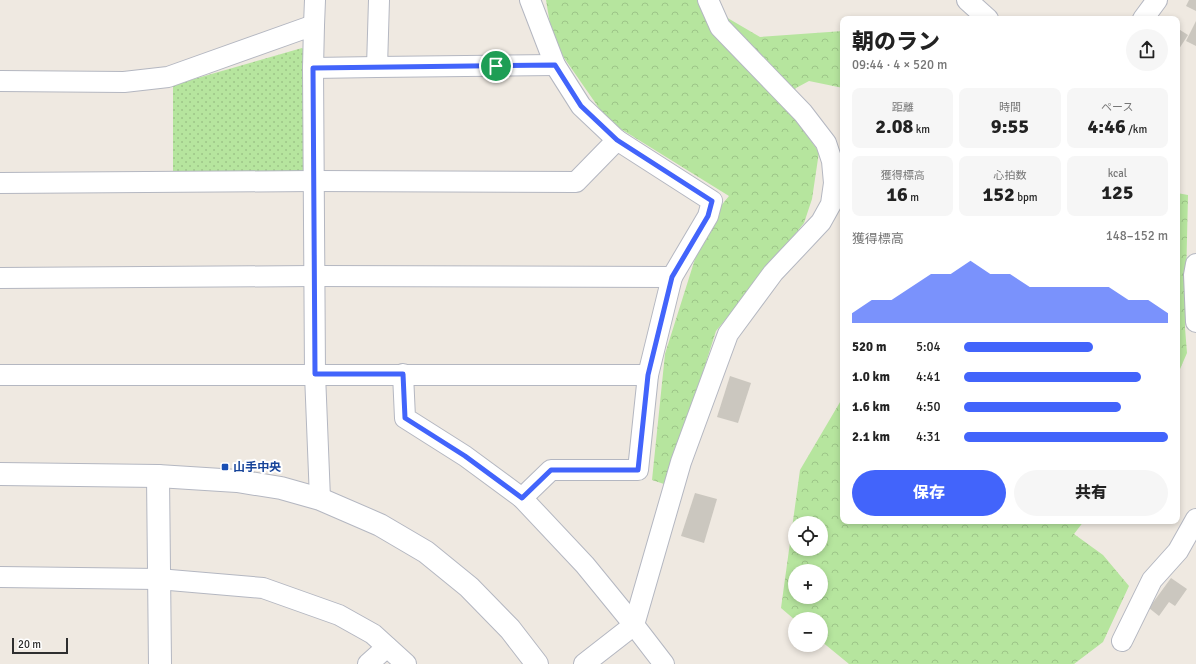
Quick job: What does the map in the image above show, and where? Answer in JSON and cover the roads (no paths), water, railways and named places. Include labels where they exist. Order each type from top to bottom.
[{"type":"street","points":[[314,0],[315,374],[320,499]]},
{"type":"street","points":[[377,67],[379,0]]},
{"type":"street","points":[[522,498],[551,470],[638,470],[648,375],[672,277],[708,216],[712,201],[617,140],[581,106],[555,65],[530,0]]},
{"type":"street","points":[[584,664],[634,625],[681,462],[728,334],[773,273],[821,222],[831,204],[834,183],[832,161],[826,143],[803,113],[720,27],[708,0]]},
{"type":"street","points":[[967,0],[985,16]]},
{"type":"street","points":[[1145,16],[1157,0]]},
{"type":"street","points":[[0,81],[124,82],[168,77],[314,25]]},
{"type":"street","points":[[313,68],[555,65]]},
{"type":"street","points":[[0,183],[314,181],[576,182],[617,140]]},
{"type":"street","points":[[1196,264],[1194,275],[1196,322]]},
{"type":"street","points":[[0,278],[314,276],[672,277]]},
{"type":"street","points":[[403,374],[405,418],[465,456],[522,498],[585,565],[664,664]]},
{"type":"street","points":[[0,375],[648,375]]},
{"type":"street","points":[[0,474],[158,476],[237,481],[281,488],[320,499],[380,525],[426,552],[469,587],[510,629],[537,664]]},
{"type":"street","points":[[158,476],[160,664]]},
{"type":"street","points":[[1122,641],[1152,580],[1178,551],[1196,519]]},
{"type":"street","points":[[0,577],[158,579],[263,588],[339,615],[372,634],[406,664]]},
{"type":"street","points":[[368,664],[386,647]]},
{"type":"place","name":"山手中央","points":[[225,467]]}]
